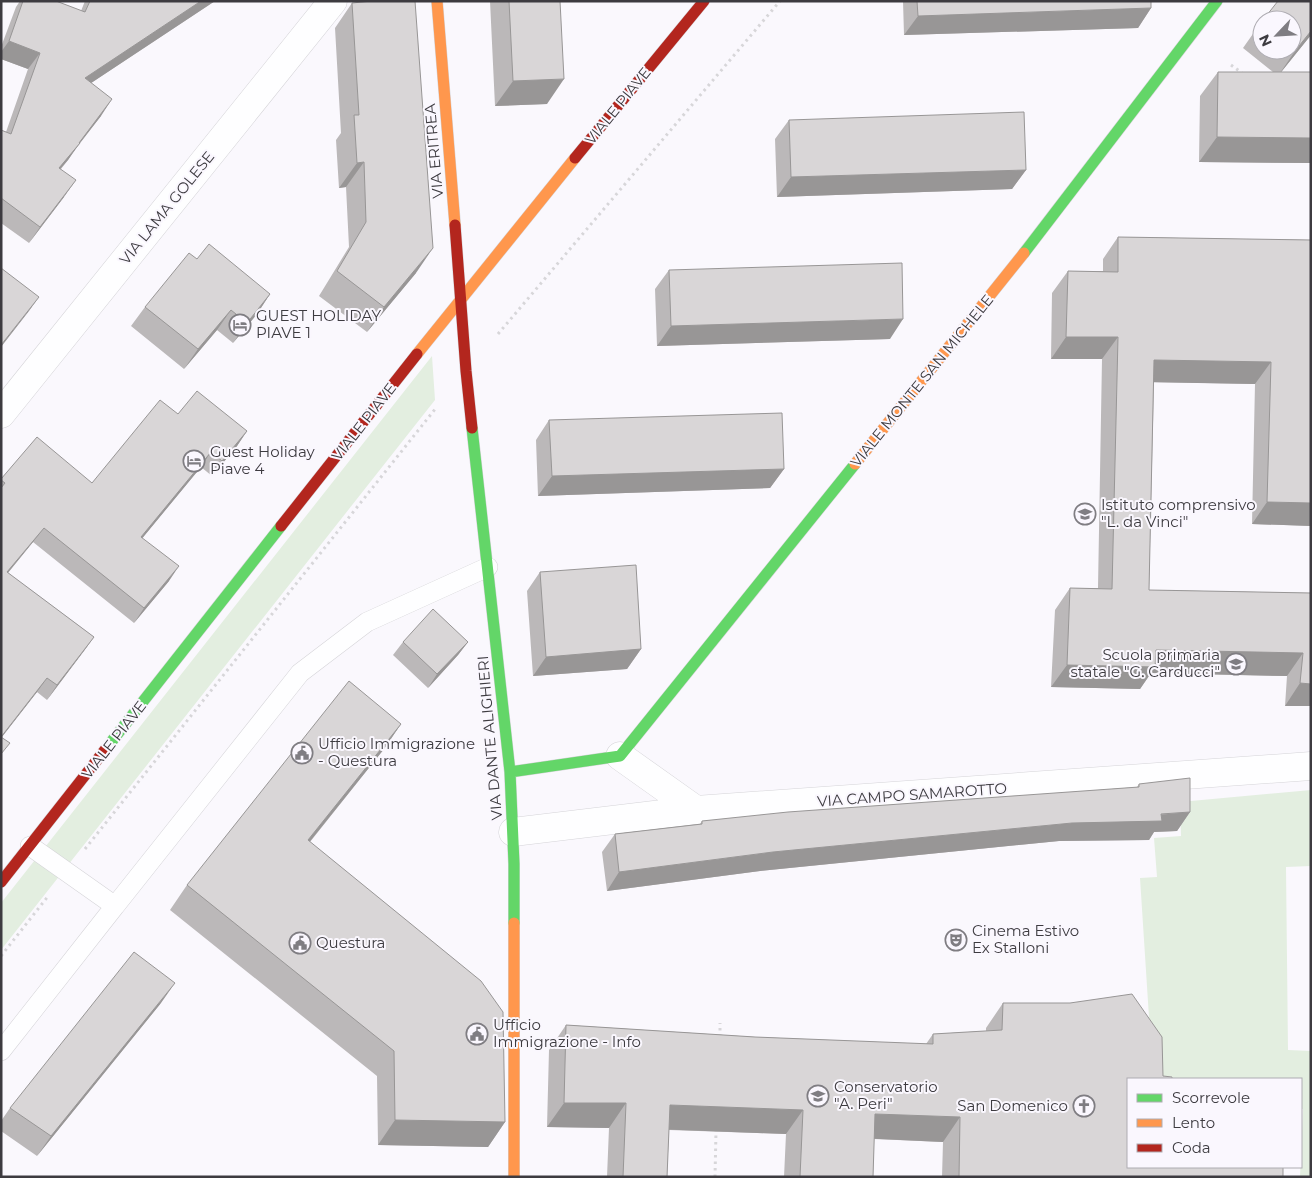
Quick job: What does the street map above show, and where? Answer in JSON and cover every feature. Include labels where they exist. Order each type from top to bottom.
[{"type":"street","name":"VIA LAMA GOLESE","points":[[1,414],[333,1]]},
{"type":"street","name":"VIA ERITREA","points":[[437,1],[461,298]]},
{"type":"street","name":"VIALE PIAVE","points":[[1,882],[461,298],[704,1]]},
{"type":"street","name":"VIALE MONTE SAN MICHELE","points":[[620,756],[1048,223],[1217,1]]},
{"type":"street","name":"VIA DANTE ALIGHIERI","points":[[461,298],[466,371],[510,772],[513,832],[514,1177]]},
{"type":"street","points":[[510,772],[620,756],[696,810]]},
{"type":"street","name":"VIA CAMPO SAMAROTTO","points":[[513,832],[696,810],[1311,766]]},
{"type":"lane","points":[[1,1051],[300,674],[367,622],[488,566]]},
{"type":"lane","points":[[30,846],[116,906]]},
{"type":"path","points":[[1,956],[466,371],[780,1]]},
{"type":"path","points":[[1231,64],[1250,79]]},
{"type":"path","points":[[720,1023],[720,1042]]},
{"type":"path","points":[[715,1177],[716,1131]]},
{"type":"green space","points":[[432,356],[435,400],[1,950],[1,903]]},
{"type":"green space","points":[[1311,790],[1311,866],[1286,867],[1288,1050],[1311,1051],[1311,1177],[1300,1177],[1300,1168],[1302,1168],[1302,1078],[1153,1078],[1140,878],[1157,877],[1154,838],[1181,836],[1180,802]]},
{"type":"building","points":[[23,1],[56,1],[85,12],[90,1],[201,1],[85,78],[112,99],[59,168],[76,180],[40,227],[1,198],[1,130],[11,134],[40,53],[9,41]]},
{"type":"building","points":[[415,1],[433,248],[384,307],[337,271],[366,222],[364,162],[357,163],[354,115],[359,115],[352,3]]},
{"type":"building","points":[[509,1],[560,1],[564,79],[513,81]]},
{"type":"building","points":[[917,1],[1151,1],[1151,8],[918,16]]},
{"type":"building","points":[[1278,1],[1311,1],[1311,31],[1302,42],[1302,10],[1271,10]]},
{"type":"building","points":[[1218,72],[1311,72],[1311,138],[1217,137]]},
{"type":"building","points":[[1024,112],[1026,170],[791,177],[789,120]]},
{"type":"building","points":[[1118,237],[1311,240],[1311,503],[1267,502],[1271,362],[1154,360],[1149,590],[1311,593],[1311,684],[1300,683],[1303,653],[1156,650],[1155,667],[1067,665],[1070,588],[1112,589],[1118,337],[1066,337],[1068,271],[1118,272]]},
{"type":"building","points":[[209,244],[270,294],[247,323],[231,310],[198,349],[145,307],[189,253],[197,259]]},
{"type":"building","points":[[902,263],[903,319],[671,326],[669,270]]},
{"type":"building","points":[[1,268],[39,297],[1,345]]},
{"type":"building","points":[[197,391],[247,431],[222,461],[211,452],[141,537],[179,566],[144,608],[44,528],[7,572],[94,637],[57,685],[47,678],[1,737],[1,488],[5,483],[1,479],[37,437],[92,483],[160,400],[178,414]]},
{"type":"building","points":[[782,413],[784,469],[552,476],[549,420]]},
{"type":"building","points":[[636,565],[641,649],[546,657],[540,572]]},
{"type":"building","points":[[433,609],[468,642],[437,674],[403,642]]},
{"type":"building","name":"Questura","points":[[349,681],[401,724],[308,840],[481,981],[503,1012],[505,1122],[395,1120],[394,1051],[187,885]]},
{"type":"building","points":[[1,737],[10,743],[1,754]]},
{"type":"building","points":[[1190,778],[1190,812],[1161,814],[1162,821],[1072,823],[773,852],[619,872],[615,834],[702,824],[702,821],[788,812],[1139,787],[1139,784]]},
{"type":"building","points":[[134,952],[175,983],[51,1136],[10,1108]]},
{"type":"building","points":[[1132,994],[1162,1037],[1163,1076],[1172,1078],[1127,1078],[1127,1168],[1283,1168],[1283,1177],[959,1177],[960,1117],[875,1114],[873,1177],[800,1177],[803,1110],[670,1105],[667,1177],[623,1177],[626,1103],[564,1103],[566,1025],[755,1037],[933,1044],[933,1034],[1002,1030],[1003,1003],[1070,1003]]},
{"type":"traffic: fast","points":[[1024,253],[1217,1]]},
{"type":"traffic: fast","points":[[472,428],[510,772],[514,864],[514,923]]},
{"type":"traffic: fast","points":[[510,772],[620,756],[855,464]]},
{"type":"traffic: fast","points":[[108,746],[281,526]]},
{"type":"traffic: slow","points":[[437,1],[455,225]]},
{"type":"traffic: slow","points":[[417,354],[575,158]]},
{"type":"traffic: slow","points":[[855,464],[1024,253]]},
{"type":"traffic: slow","points":[[514,923],[514,1177]]},
{"type":"traffic: jam","points":[[575,158],[704,1]]},
{"type":"traffic: jam","points":[[455,225],[472,428]]},
{"type":"traffic: jam","points":[[281,526],[417,354]]},
{"type":"traffic: jam","points":[[1,882],[108,746]]},
{"type":"place","name":"GUEST HOLIDAY PIAVE 1","points":[[240,325]]},
{"type":"place","name":"Guest Holiday Piave 4","points":[[194,461]]},
{"type":"place","name":"Istituto comprensivo \"L. da Vinci\"","points":[[1085,514]]},
{"type":"place","name":"Scuola primaria statale \"G. Carducci\"","points":[[1236,664]]},
{"type":"place","name":"Ufficio Immigrazione - Questura","points":[[302,753]]},
{"type":"place","name":"Cinema Estivo Ex Stalloni","points":[[956,940]]},
{"type":"place","name":"Questura","points":[[300,943]]},
{"type":"place","name":"Ufficio Immigrazione - Info","points":[[477,1034]]},
{"type":"place","name":"Conservatorio \"A. Peri\"","points":[[818,1096]]},
{"type":"place","name":"San Domenico","points":[[1084,1106]]}]
